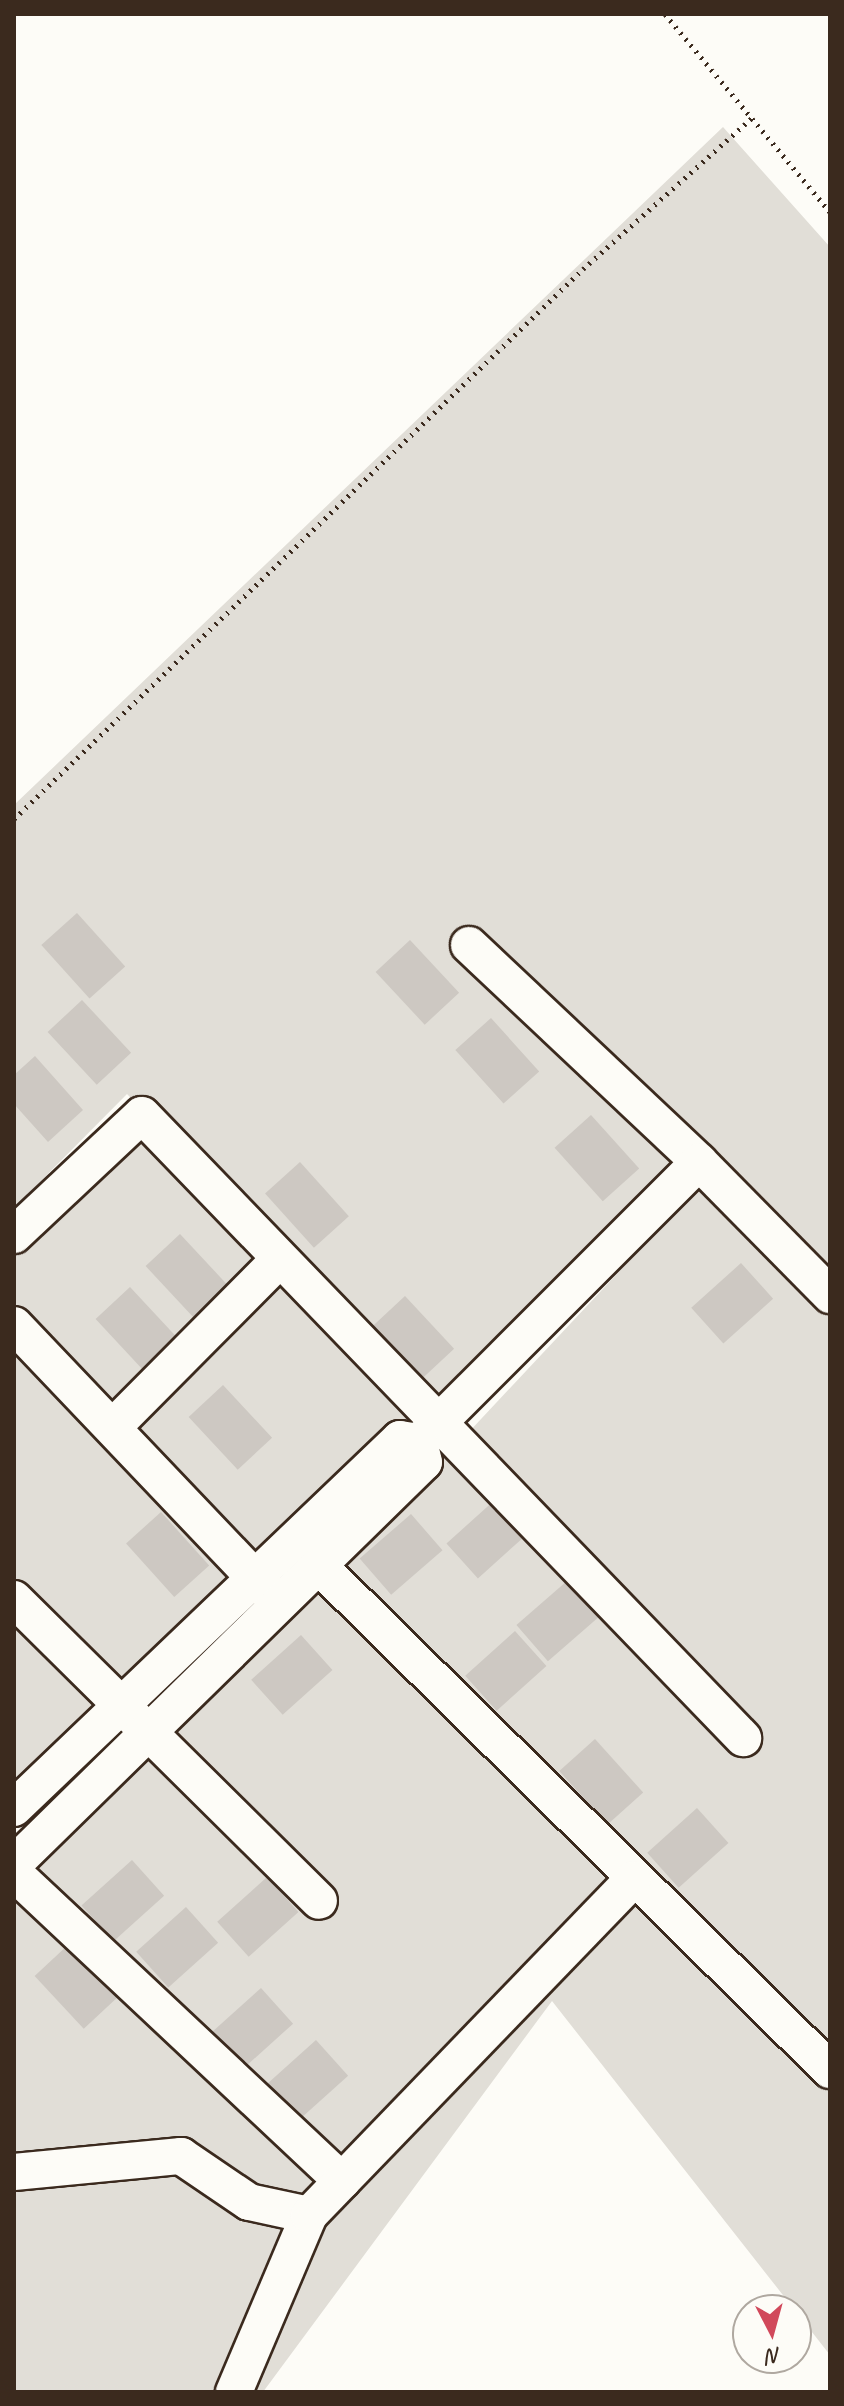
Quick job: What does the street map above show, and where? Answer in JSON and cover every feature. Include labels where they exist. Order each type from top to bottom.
[{"type":"street","points":[[469,945],[699,1162],[830,1295]]},
{"type":"street","points":[[14,1235],[142,1115],[279,1260],[429,1432],[743,1738]]},
{"type":"street","points":[[14,1864],[148,1731],[400,1439],[429,1432],[699,1162]]},
{"type":"street","points":[[113,1427],[279,1260]]},
{"type":"street","points":[[14,1325],[267,1590]]},
{"type":"street","points":[[14,1808],[122,1706],[267,1590],[316,1563],[424,1462],[429,1432]]},
{"type":"street","points":[[316,1563],[633,1880],[828,2065]]},
{"type":"street","points":[[14,1599],[319,1901]]},
{"type":"street","points":[[14,1873],[342,2181]]},
{"type":"street","points":[[234,2392],[309,2215],[633,1880]]},
{"type":"street","points":[[14,2172],[181,2156],[249,2202],[309,2215]]},
{"type":"path","points":[[665,14],[830,212]]},
{"type":"path","points":[[14,819],[583,269],[752,118]]},
{"type":"shaded area","points":[[723,127],[830,247],[830,1280],[686,1162],[438,1410],[127,1094],[14,1208],[14,805]]},
{"type":"shaded area","points":[[124,1119],[264,1261],[112,1416],[14,1316],[14,1231]]},
{"type":"shaded area","points":[[704,1181],[830,1309],[830,2055],[332,1563],[467,1434]]},
{"type":"shaded area","points":[[278,1273],[411,1416],[250,1566],[117,1423]]},
{"type":"shaded area","points":[[14,1346],[230,1578],[113,1692],[14,1594]]},
{"type":"shaded area","points":[[318,1576],[621,1879],[326,2174],[23,1871]]},
{"type":"shaded area","points":[[14,1615],[98,1700],[14,1781]]},
{"type":"shaded area","points":[[14,1884],[331,2181],[306,2206],[251,2192],[182,2146],[14,2161]]},
{"type":"shaded area","points":[[632,1893],[830,2083],[830,2355],[812,2332],[812,2294],[782,2294],[552,2001],[263,2392],[14,2392],[14,2179],[179,2163],[310,2224]]},
{"type":"building","points":[[77,913],[125,967],[90,999],[41,945]]},
{"type":"building","points":[[410,940],[459,993],[425,1025],[376,972]]},
{"type":"building","points":[[82,1000],[131,1053],[97,1085],[48,1032]]},
{"type":"building","points":[[491,1018],[539,1072],[504,1104],[455,1050]]},
{"type":"building","points":[[35,1056],[83,1110],[48,1142],[14,1104],[14,1075]]},
{"type":"building","points":[[591,1115],[639,1169],[603,1201],[555,1148]]},
{"type":"building","points":[[300,1162],[349,1216],[314,1248],[265,1193]]},
{"type":"building","points":[[180,1234],[229,1287],[195,1319],[146,1266]]},
{"type":"building","points":[[741,1263],[773,1299],[723,1344],[691,1308]]},
{"type":"building","points":[[130,1287],[179,1340],[145,1372],[96,1319]]},
{"type":"building","points":[[405,1296],[454,1349],[420,1381],[371,1328]]},
{"type":"building","points":[[223,1385],[272,1438],[238,1470],[189,1417]]},
{"type":"building","points":[[497,1498],[528,1533],[478,1578],[446,1544]]},
{"type":"building","points":[[161,1512],[209,1566],[174,1597],[126,1543]]},
{"type":"building","points":[[411,1514],[442,1550],[391,1595],[360,1559]]},
{"type":"building","points":[[567,1581],[598,1617],[548,1661],[516,1625]]},
{"type":"building","points":[[515,1631],[546,1666],[497,1711],[465,1676]]},
{"type":"building","points":[[301,1635],[332,1670],[283,1715],[251,1680]]},
{"type":"building","points":[[595,1739],[643,1793],[608,1825],[559,1771]]},
{"type":"building","points":[[697,1808],[728,1843],[679,1888],[647,1853]]},
{"type":"building","points":[[132,1860],[164,1896],[114,1941],[81,1906]]},
{"type":"building","points":[[267,1877],[298,1912],[249,1957],[217,1922]]},
{"type":"building","points":[[186,1907],[218,1943],[168,1988],[136,1952]]},
{"type":"building","points":[[69,1944],[118,1997],[84,2029],[35,1976]]},
{"type":"building","points":[[261,1988],[293,2024],[243,2069],[211,2033]]},
{"type":"building","points":[[316,2040],[348,2076],[298,2121],[266,2085]]}]
